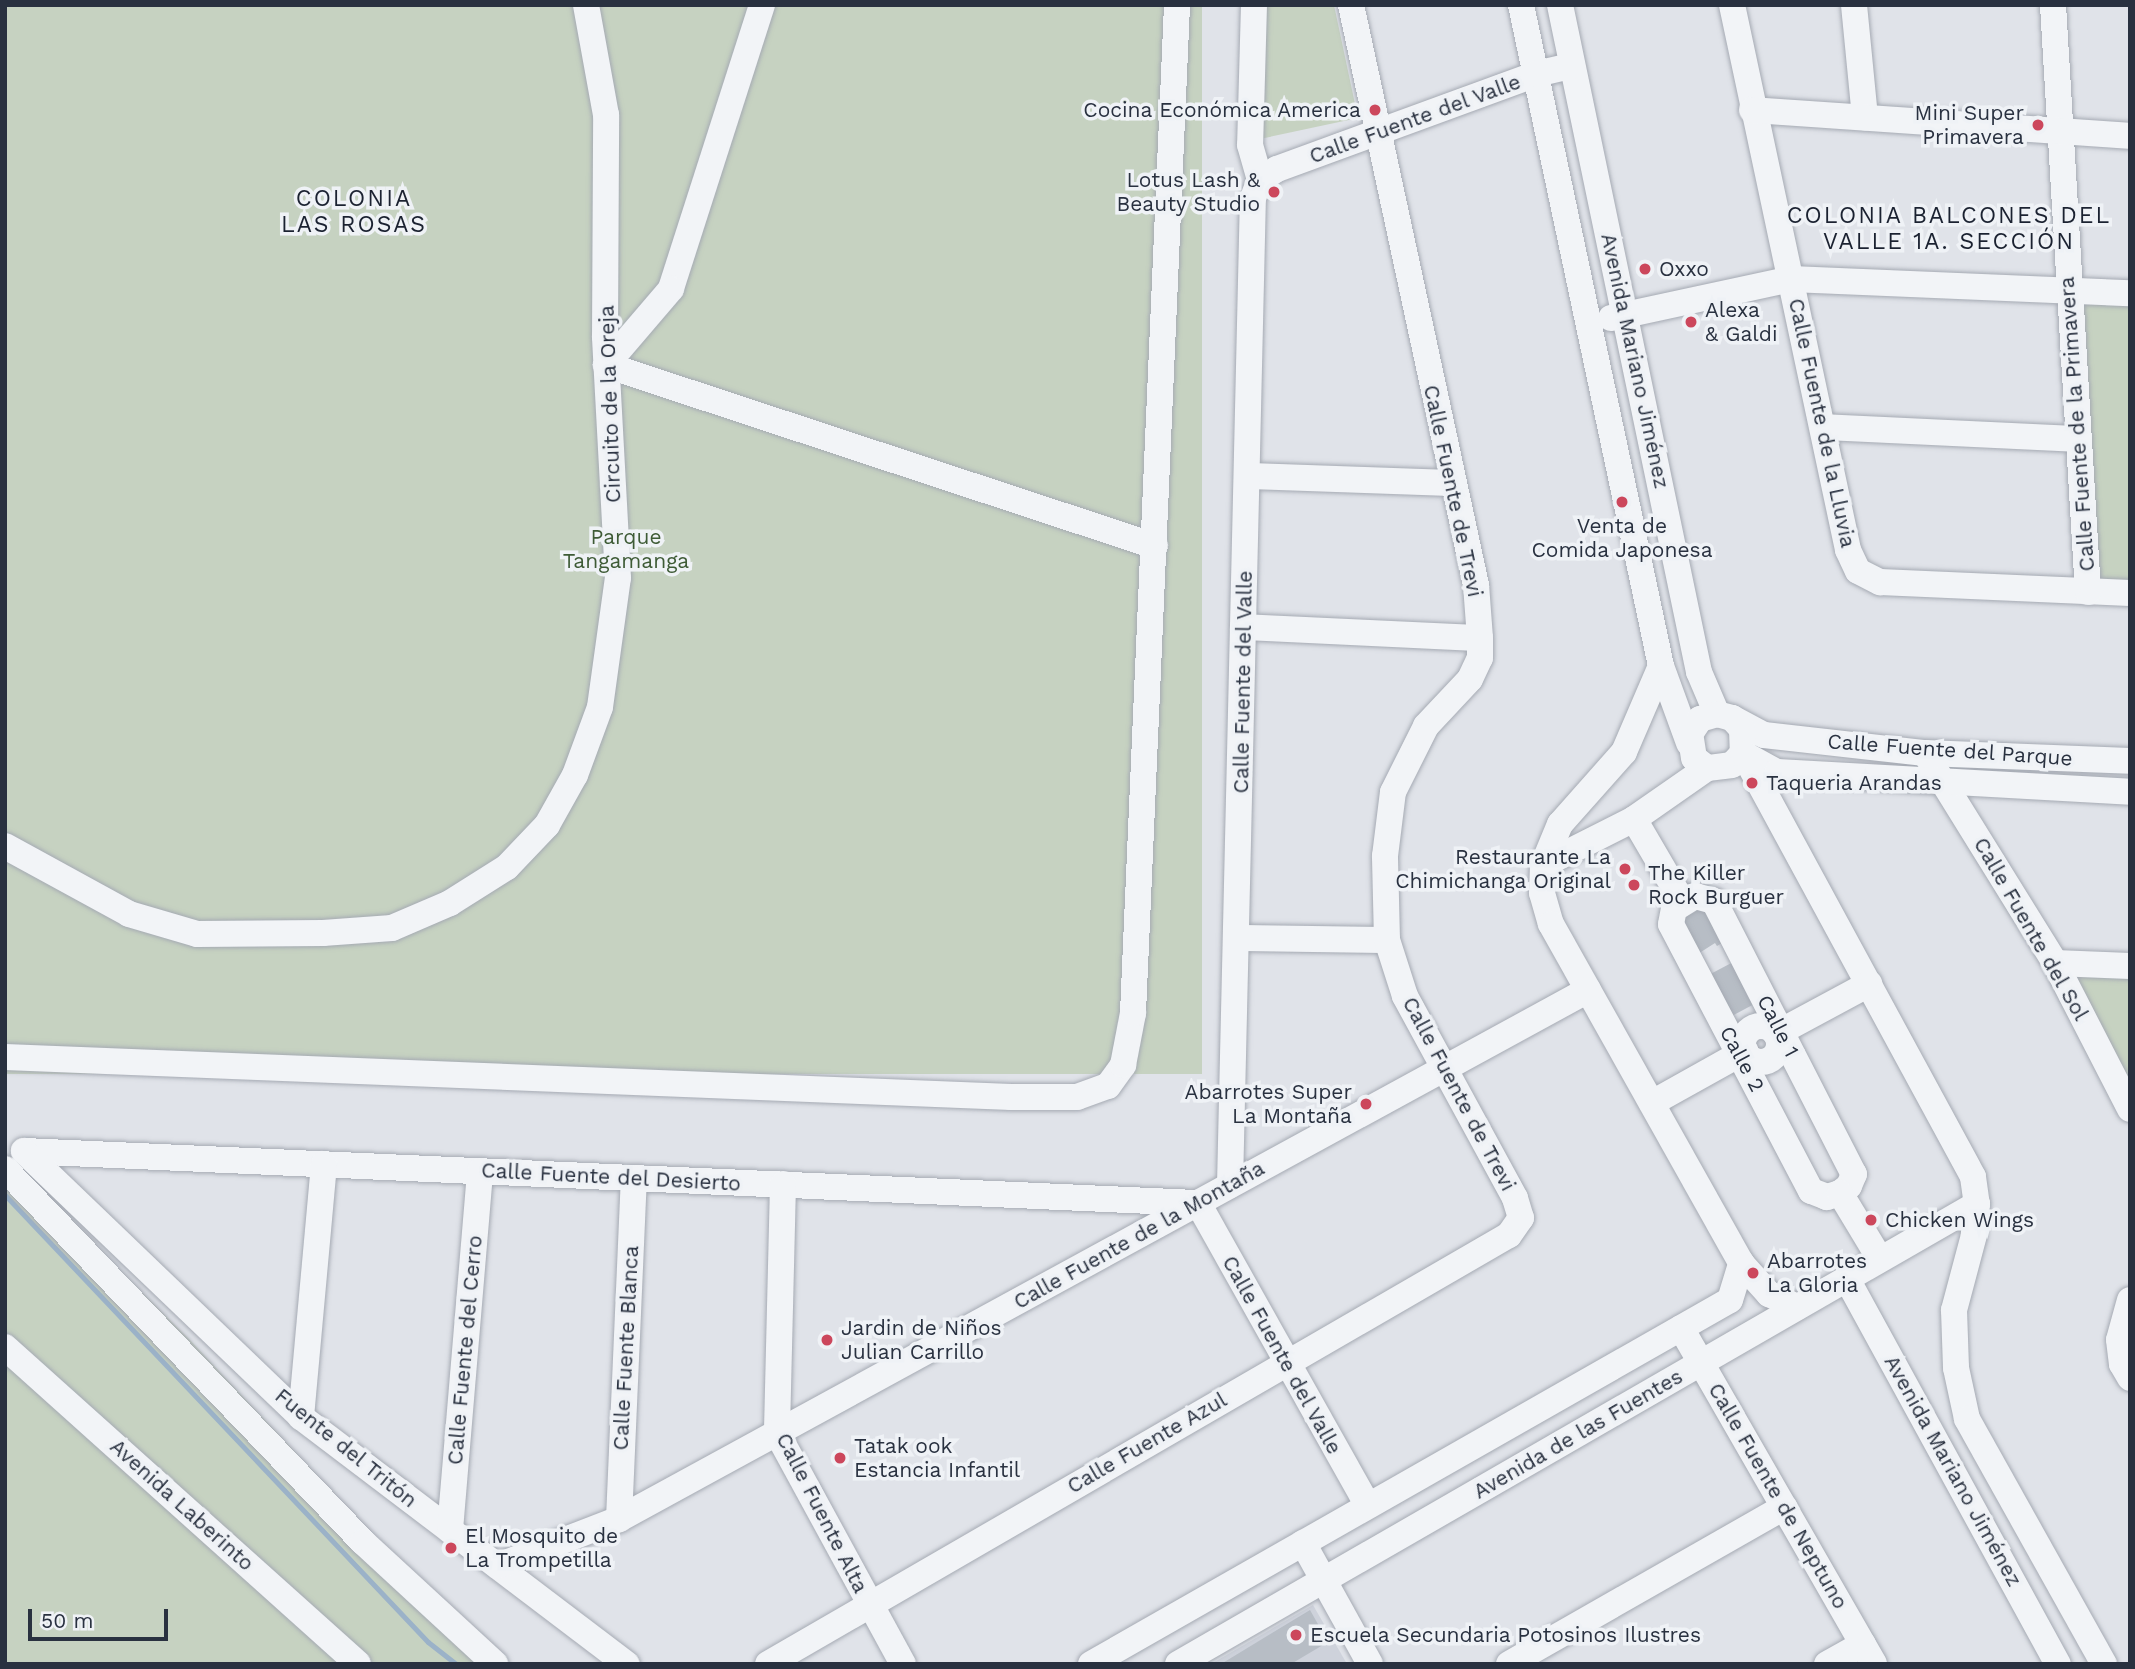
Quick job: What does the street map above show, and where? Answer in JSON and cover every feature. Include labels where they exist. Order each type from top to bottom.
[{"type":"street","name":"Circuito de la Oreja","points":[[5,846],[129,914],[197,934],[392,928],[450,903],[507,867],[547,825],[575,775],[600,707],[618,578],[606,365],[606,115],[586,5]]},
{"type":"street","points":[[762,5],[671,289],[606,365],[1155,545]]},
{"type":"street","points":[[5,1057],[1012,1097],[1077,1097],[1108,1086],[1123,1065],[1133,1013],[1177,5]]},
{"type":"street","name":"Calle Fuente del Valle","points":[[1254,5],[1250,145],[1260,180]]},
{"type":"street","name":"Calle Fuente de Trevi","points":[[1351,5],[1476,586],[1480,638],[1480,658],[1470,679],[1426,726],[1393,792],[1385,856],[1387,940],[1405,996],[1515,1198],[1521,1218]]},
{"type":"street","name":"Avenida Mariano Jiménez","points":[[1521,5],[1661,666],[1694,758],[1707,768]]},
{"type":"street","name":"Avenida Mariano Jiménez","points":[[1560,5],[1699,672],[1724,716],[1745,737],[1743,753],[1973,1177],[1977,1204],[1974,1235],[1954,1310],[1956,1368],[1967,1419],[1984,1455],[2104,1664]]},
{"type":"street","name":"Calle Fuente de la Lluvia","points":[[1732,5],[1752,110],[1848,550],[1858,571],[1880,582],[2130,593]]},
{"type":"street","points":[[1854,5],[1865,117]]},
{"type":"street","name":"Calle Fuente de la Primavera","points":[[2053,5],[2058,132],[2088,592]]},
{"type":"street","name":"Calle Fuente del Valle","points":[[1230,1185],[1249,476],[1253,198],[1260,180],[1277,169],[1377,135],[1536,74],[1572,66]]},
{"type":"street","points":[[1752,110],[2130,136]]},
{"type":"street","points":[[1589,322],[1790,279],[2130,293]]},
{"type":"street","points":[[1823,427],[2078,439]]},
{"type":"street","points":[[1249,476],[1452,483]]},
{"type":"street","points":[[1243,627],[1480,638]]},
{"type":"street","points":[[1661,666],[1624,752],[1560,824],[1543,865],[1542,893],[1551,924],[1741,1263],[1769,1294],[1797,1307]]},
{"type":"street","points":[[1689,743],[1694,726],[1724,716]]},
{"type":"street","name":"Calle Fuente del Parque","points":[[1724,716],[1764,735],[1925,753],[2130,761]]},
{"type":"street","points":[[1543,865],[1634,819],[1707,768],[1732,765],[1743,753]]},
{"type":"street","name":"Calle Fuente del Parque","points":[[1743,753],[1767,770],[1788,773],[2130,792]]},
{"type":"street","name":"Calle Fuente del Sol","points":[[1925,753],[1946,782],[2055,963],[2130,1109]]},
{"type":"street","points":[[1777,815],[1769,789],[1774,779],[1788,773]]},
{"type":"street","points":[[1634,819],[1682,901]]},
{"type":"street","name":"Calle 1","points":[[1682,901],[1695,896],[1714,901],[1778,1033],[1854,1174],[1849,1186],[1840,1193]]},
{"type":"street","name":"Calle 2","points":[[1682,901],[1674,909],[1671,924],[1742,1053],[1811,1191],[1827,1197],[1840,1193]]},
{"type":"street","points":[[1238,938],[1387,940]]},
{"type":"street","points":[[2055,963],[2130,966]]},
{"type":"street","points":[[1652,1103],[1742,1053],[1744,1040],[1750,1030],[1767,1027],[1778,1033],[1869,984]]},
{"type":"street","name":"Calle Fuente de la Montaña","points":[[498,1566],[619,1519],[1588,990]]},
{"type":"street","points":[[15,1160],[363,1542],[495,1664]]},
{"type":"street","name":"Calle Fuente del Desierto","points":[[15,1160],[324,1164],[1198,1203]]},
{"type":"street","name":"Fuente del Tritón","points":[[15,1160],[302,1418],[627,1664]]},
{"type":"street","points":[[302,1418],[324,1164]]},
{"type":"street","name":"Calle Fuente del Cerro","points":[[450,1530],[480,1171]]},
{"type":"street","name":"Calle Fuente Blanca","points":[[619,1519],[634,1178]]},
{"type":"street","name":"Calle Fuente Alta","points":[[783,1184],[777,1433],[903,1664]]},
{"type":"street","points":[[1840,1193],[1880,1259]]},
{"type":"street","name":"Calle Fuente del Valle","points":[[1198,1203],[1285,1363],[1368,1506]]},
{"type":"street","name":"Avenida de las Fuentes","points":[[1178,1664],[1977,1204]]},
{"type":"street","name":"Calle Fuente Azul","points":[[768,1664],[1509,1235],[1521,1218]]},
{"type":"street","name":"Avenida de las Fuentes","points":[[1091,1664],[1132,1654],[1303,1543],[1730,1300],[1741,1263]]},
{"type":"street","name":"Avenida Mariano Jiménez","points":[[1847,1279],[2058,1664]]},
{"type":"street","points":[[2130,1300],[2119,1340],[2122,1364],[2130,1378]]},
{"type":"street","name":"Calle Fuente de Neptuno","points":[[1681,1328],[1868,1654]]},
{"type":"street","name":"Avenida Laberinto","points":[[5,1347],[358,1664]]},
{"type":"street","points":[[1955,1472],[1984,1455]]},
{"type":"street","points":[[1509,1664],[1784,1507]]},
{"type":"street","points":[[1303,1543],[1370,1664]]},
{"type":"street","points":[[1827,1664],[1868,1654]]},
{"type":"shaded area","name":"Escuela Secundaria Potosinos Ilustres","points":[[1313,1605],[1347,1664],[1211,1664]]},
{"type":"green space","name":"Parque Tangamanga","points":[[5,5],[1202,5],[1202,1074],[5,1074]]},
{"type":"green space","points":[[1263,5],[1334,5],[1358,118],[1260,139]]},
{"type":"green space","points":[[2068,290],[2130,293],[2130,593],[2088,592]]},
{"type":"green space","points":[[2055,963],[2130,966],[2130,1109]]},
{"type":"green space","points":[[5,1156],[189,1339],[418,1583],[507,1664],[5,1664]]},
{"type":"building","points":[[1707,905],[1727,940],[1717,946],[1715,943],[1693,957],[1675,923]]},
{"type":"building","points":[[1737,960],[1759,1001],[1726,1019],[1704,977]]},
{"type":"building","name":"Escuela Secundaria Potosinos Ilustres","points":[[1310,1610],[1328,1642],[1291,1664],[1221,1664]]},
{"type":"waterway","points":[[5,1195],[428,1642],[456,1664]]},
{"type":"place","name":"Cocina Económica America","points":[[1375,110]]},
{"type":"place","name":"Mini Super Primavera","points":[[2038,125]]},
{"type":"place","name":"Lotus Lash & Beauty Studio","points":[[1274,192]]},
{"type":"place","name":"Oxxo","points":[[1645,269]]},
{"type":"place","name":"Alexa & Galdi","points":[[1691,322]]},
{"type":"place","name":"Venta de Comida Japonesa","points":[[1622,502]]},
{"type":"place","name":"Taqueria Arandas","points":[[1752,783]]},
{"type":"place","name":"Restaurante La Chimichanga Original","points":[[1625,869]]},
{"type":"place","name":"The Killer Rock Burguer","points":[[1634,885]]},
{"type":"place","name":"Abarrotes Super La Montaña","points":[[1366,1104]]},
{"type":"place","name":"Chicken Wings","points":[[1871,1220]]},
{"type":"place","name":"Abarrotes La Gloria","points":[[1753,1273]]},
{"type":"place","name":"Jardin de Niños Julian Carrillo","points":[[827,1340]]},
{"type":"place","name":"Tatak ook Estancia Infantil","points":[[840,1458]]},
{"type":"place","name":"El Mosquito de La Trompetilla","points":[[451,1548]]},
{"type":"place","name":"Escuela Secundaria Potosinos Ilustres","points":[[1296,1635]]},
{"type":"district","name":"COLONIA LAS ROSAS","points":[[354,212]]},
{"type":"district","name":"COLONIA BALCONES DEL VALLE 1A. SECCIÓN","points":[[1949,229]]}]
